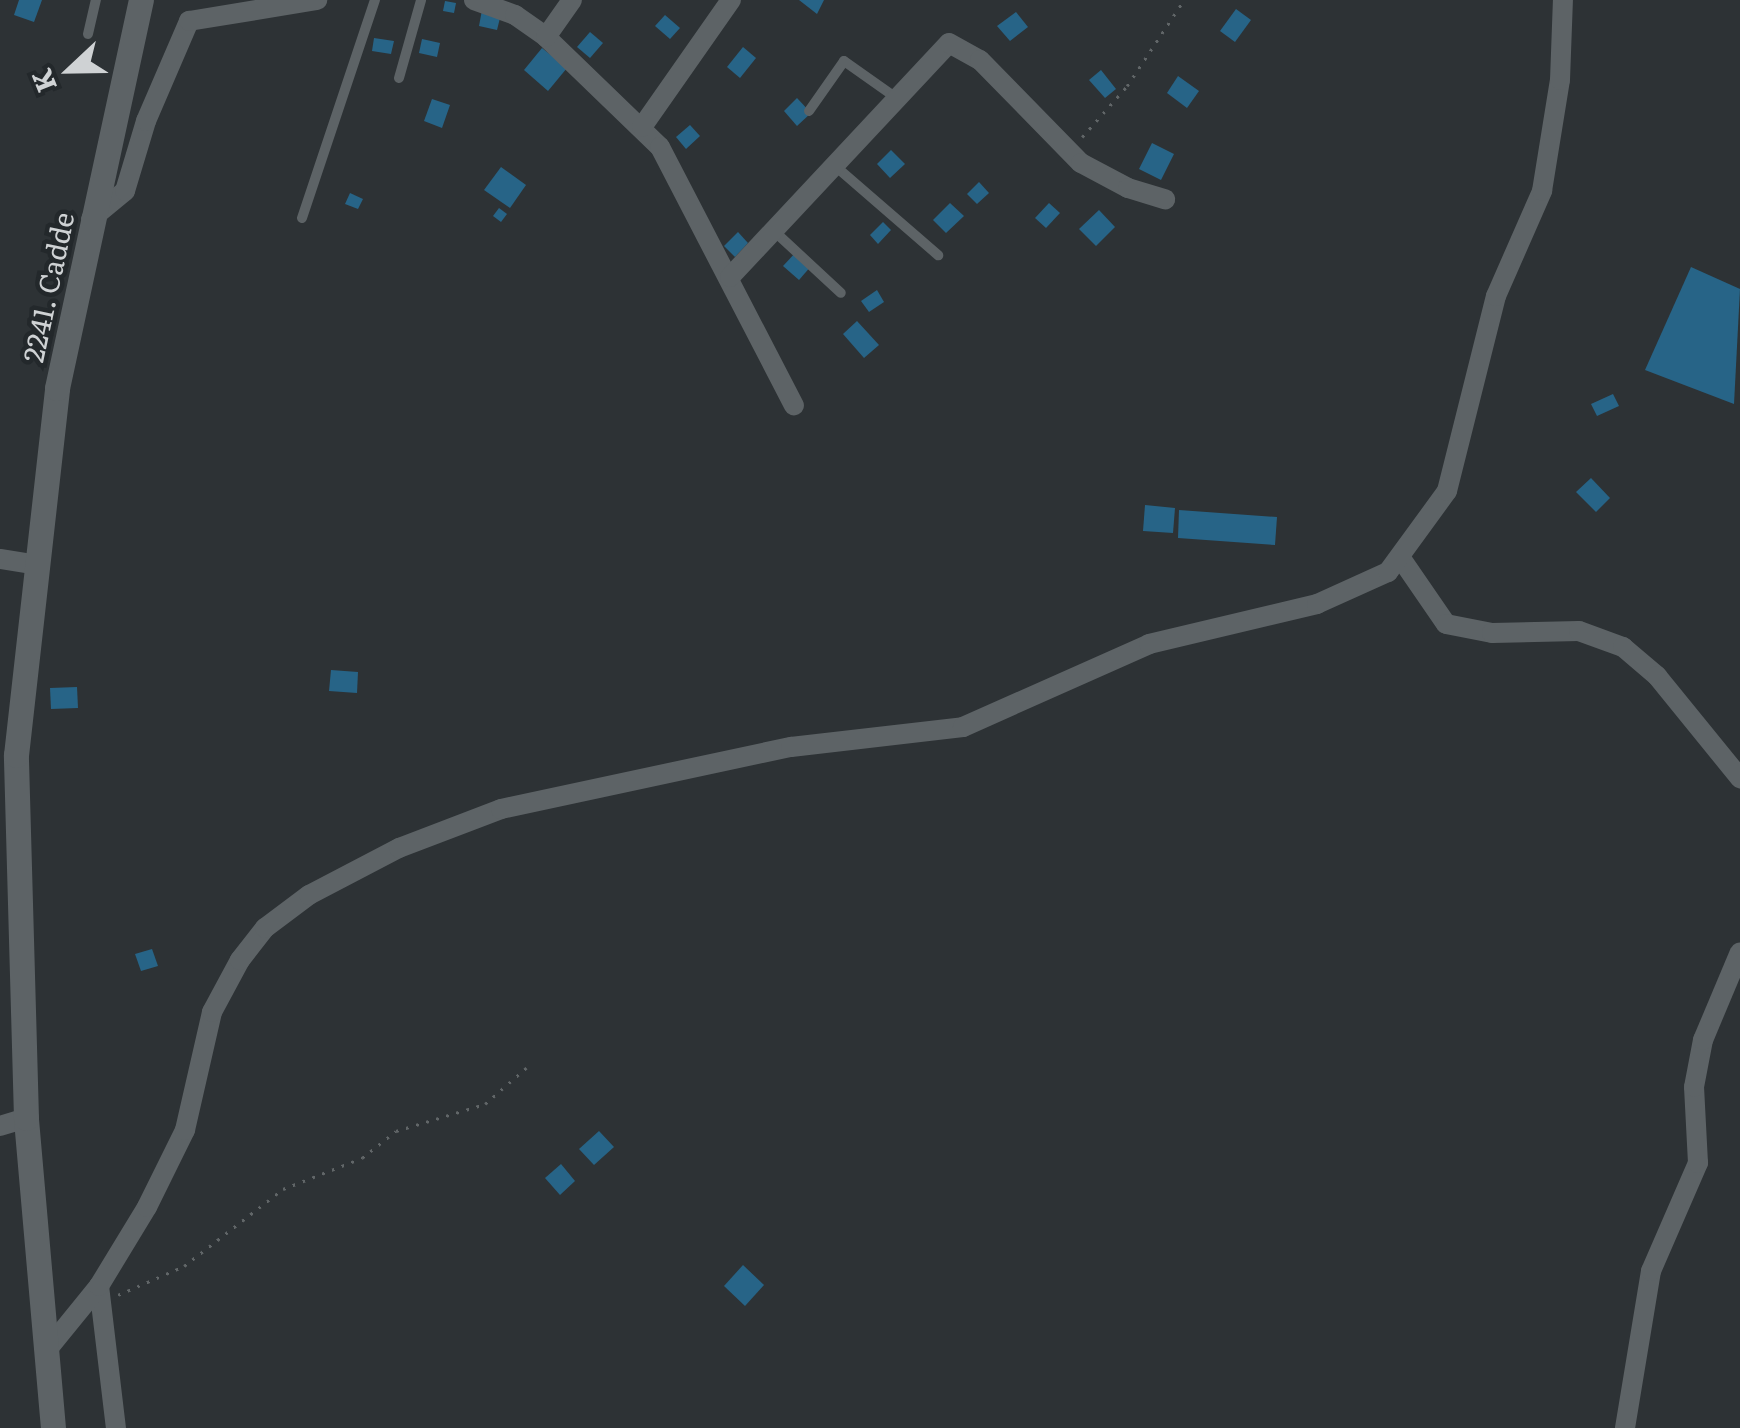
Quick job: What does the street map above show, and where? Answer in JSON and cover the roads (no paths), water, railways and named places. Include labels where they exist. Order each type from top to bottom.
[{"type":"street","name":"2241. Cadde","points":[[53,1428],[26,1118],[10,561],[57,388],[141,0]]},
{"type":"street","points":[[92,219],[125,191],[146,121],[190,21],[317,0]]},
{"type":"street","points":[[546,37],[572,0]]},
{"type":"street","points":[[642,127],[732,0]]},
{"type":"street","points":[[487,1],[546,37],[642,127],[669,161],[794,404]]},
{"type":"street","points":[[47,1350],[100,1292],[185,1130],[212,1012],[240,960],[264,928],[309,895],[399,848],[501,809],[791,748],[963,727],[1149,644],[1367,586],[1400,557],[1447,492],[1496,296],[1542,190],[1569,2]]},
{"type":"street","points":[[730,277],[944,45],[954,44],[1002,81],[1066,152],[1114,182],[1165,199]]},
{"type":"street","points":[[1400,557],[1446,624],[1492,633],[1579,631],[1623,648],[1657,676],[1740,778]]},
{"type":"street","points":[[1624,1428],[1651,1272],[1698,1163],[1694,1087],[1703,1040],[1740,952]]},
{"type":"street","points":[[0,1126],[26,1118]]},
{"type":"street","points":[[100,1292],[116,1428]]},
{"type":"lane","points":[[88,34],[96,0]]},
{"type":"lane","points":[[302,218],[375,0]]},
{"type":"lane","points":[[399,78],[421,0]]},
{"type":"lane","points":[[809,111],[844,61],[895,97]]},
{"type":"lane","points":[[833,164],[938,255]]},
{"type":"lane","points":[[774,230],[841,293]]}]
